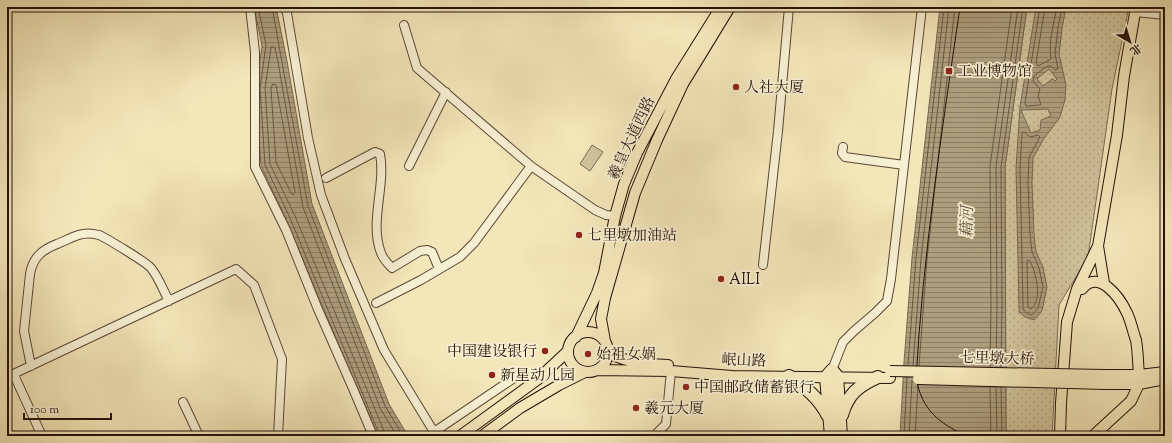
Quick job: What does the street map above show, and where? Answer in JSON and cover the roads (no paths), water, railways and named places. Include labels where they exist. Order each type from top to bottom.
[{"type":"highway","points":[[832,374],[835,420],[841,436]]},
{"type":"highway","points":[[789,376],[807,389],[835,420]]},
{"type":"highway","points":[[831,436],[835,420],[852,393],[864,384],[878,377]]},
{"type":"main road","name":"羲皇大道西路","points":[[576,337],[598,293],[604,273],[615,216],[624,184],[637,153],[676,79],[721,7]]},
{"type":"main road","name":"羲皇大道西路","points":[[605,341],[601,319],[605,298],[635,193],[656,140],[682,84],[730,7]]},
{"type":"main road","points":[[1066,436],[1069,362],[1074,323],[1082,290],[1098,250],[1135,10]]},
{"type":"main road","points":[[1098,250],[1104,283],[1119,300],[1128,314],[1136,342],[1139,379],[1136,403],[1123,418],[1101,436]]},
{"type":"main road","points":[[1060,436],[1067,322],[1077,289],[1098,250]]},
{"type":"main road","points":[[1082,290],[1090,283],[1104,283]]},
{"type":"main road","points":[[482,436],[520,408],[559,385],[585,372],[597,370],[606,361],[608,353],[605,341],[599,336],[591,333],[583,333],[576,337],[570,343],[568,351],[574,366],[585,372]]},
{"type":"main road","points":[[460,436],[537,380],[568,351]]},
{"type":"main road","name":"岷山路","points":[[608,353],[624,360],[643,364],[878,377],[890,374]]},
{"type":"main road","name":"岷山路","points":[[597,370],[671,372],[732,376],[890,374]]},
{"type":"main road","points":[[1139,379],[1165,372]]},
{"type":"main road","name":"七里墩大桥","points":[[890,374],[1105,380],[1139,379]]},
{"type":"main road","points":[[1139,379],[1165,379]]},
{"type":"main road","points":[[1093,436],[1131,401],[1139,379]]},
{"type":"street","points":[[250,7],[255,52],[255,167],[286,230],[317,307],[373,436]]},
{"type":"street","points":[[284,7],[288,17],[308,138],[321,195],[345,259],[384,350],[434,432],[520,374],[537,380]]},
{"type":"street","points":[[288,17],[291,7]]},
{"type":"street","points":[[763,265],[778,131],[789,7]]},
{"type":"street","points":[[832,374],[843,342],[887,301],[891,279],[922,7]]},
{"type":"street","points":[[1135,10],[1165,15]]},
{"type":"street","points":[[404,25],[417,68],[531,166],[595,210],[606,215],[615,216]]},
{"type":"street","points":[[409,166],[446,92]]},
{"type":"street","points":[[843,147],[842,153],[845,157],[904,165]]},
{"type":"street","points":[[326,178],[375,152],[380,154],[381,166],[377,235],[381,254],[392,268],[420,251],[427,250],[432,252],[439,269]]},
{"type":"street","points":[[376,302],[460,257],[474,244],[531,166]]},
{"type":"street","points":[[31,366],[24,331],[30,274],[36,258],[48,247],[83,234],[99,236],[112,242],[150,267],[158,278],[169,301]]},
{"type":"street","points":[[42,436],[10,376],[236,269],[254,285],[282,359],[278,436]]},
{"type":"street","points":[[656,435],[666,424],[671,372]]},
{"type":"street","points":[[183,402],[199,436]]},
{"type":"water","points":[[254,7],[276,7],[312,204],[389,404],[408,436],[377,436],[286,219],[261,166],[256,88],[262,46]]},
{"type":"water","name":"藉河","points":[[940,7],[1027,7],[1005,167],[1006,436],[900,436],[912,258]]},
{"type":"water","points":[[1036,7],[1066,7],[1059,54],[1066,85],[1065,100],[1060,117],[1043,140],[1033,158],[1032,183],[1034,234],[1036,252],[1043,267],[1047,287],[1042,311],[1034,320],[1025,317],[1019,312],[1016,168],[1020,107]],"holes":[[[1049,69],[1057,79],[1055,81],[1052,79],[1043,86],[1037,79]],[[1048,109],[1051,116],[1041,120],[1040,130],[1031,133],[1021,110]]]},
{"type":"tram line","points":[[960,7],[928,239],[916,379],[923,399],[933,414],[947,426],[966,436]]},
{"type":"place","name":"工业博物馆","points":[[949,71]]},
{"type":"place","name":"人社大厦","points":[[736,87]]},
{"type":"place","name":"七里墩加油站","points":[[579,235]]},
{"type":"place","name":"AILI","points":[[721,279]]},
{"type":"place","name":"中国建设银行","points":[[545,351]]},
{"type":"place","name":"始祖女娲","points":[[588,354]]},
{"type":"place","name":"新星动儿园","points":[[492,375]]},
{"type":"place","name":"中国邮政储蓄银行","points":[[686,387]]},
{"type":"place","name":"羲元大厦","points":[[636,408]]}]
